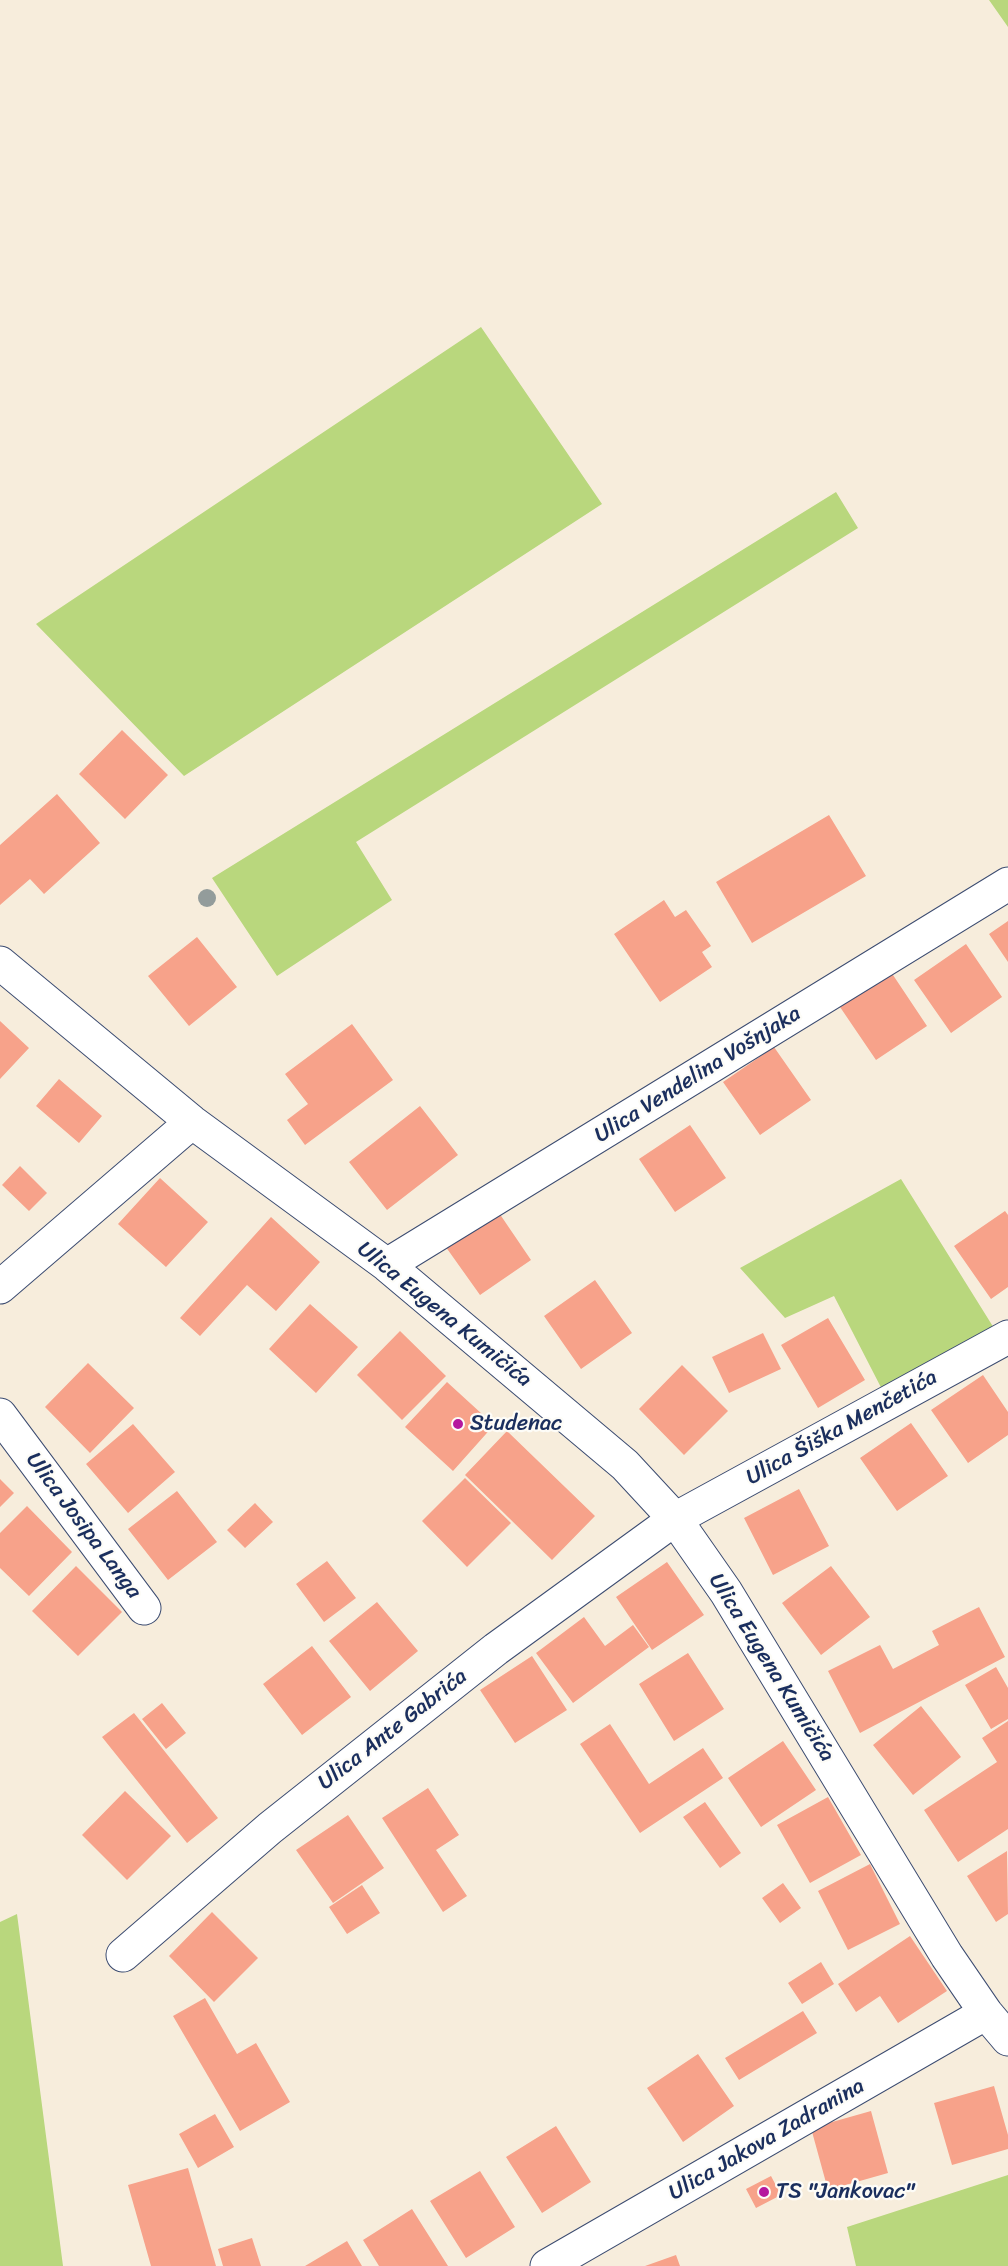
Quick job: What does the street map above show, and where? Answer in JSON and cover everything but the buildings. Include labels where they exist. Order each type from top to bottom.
[{"type":"street","name":"Ulica Vendelina Vošnjaka","points":[[387,1265],[1008,884]]},
{"type":"street","name":"Ulica Eugena Kumičića","points":[[0,963],[192,1122],[387,1265],[625,1464],[675,1519],[726,1592],[947,1956],[1008,2039]]},
{"type":"street","points":[[0,1287],[192,1122]]},
{"type":"street","name":"Ulica Šiška Menčetića","points":[[675,1519],[1008,1337]]},
{"type":"street","name":"Ulica Josipa Langa","points":[[0,1415],[144,1608]]},
{"type":"street","name":"Ulica Ante Gabrića","points":[[123,1955],[270,1828],[477,1664],[675,1519]]},
{"type":"street","name":"Ulica Jakova Zadranina","points":[[547,2266],[987,2013]]},
{"type":"green space","points":[[989,0],[1008,0],[1008,27]]},
{"type":"green space","points":[[481,327],[602,504],[184,776],[36,624]]},
{"type":"green space","points":[[836,492],[858,528],[356,842],[392,900],[277,976],[212,878]]},
{"type":"green space","points":[[901,1179],[1002,1341],[889,1403],[834,1296],[785,1318],[740,1268]]},
{"type":"green space","points":[[17,1914],[63,2266],[0,2266],[0,1922]]},
{"type":"green space","points":[[1008,2175],[1008,2266],[856,2266],[847,2227]]},
{"type":"place","name":"Studenac","points":[[458,1424]]},
{"type":"place","name":"TS \"Jankovac\"","points":[[764,2192]]}]
